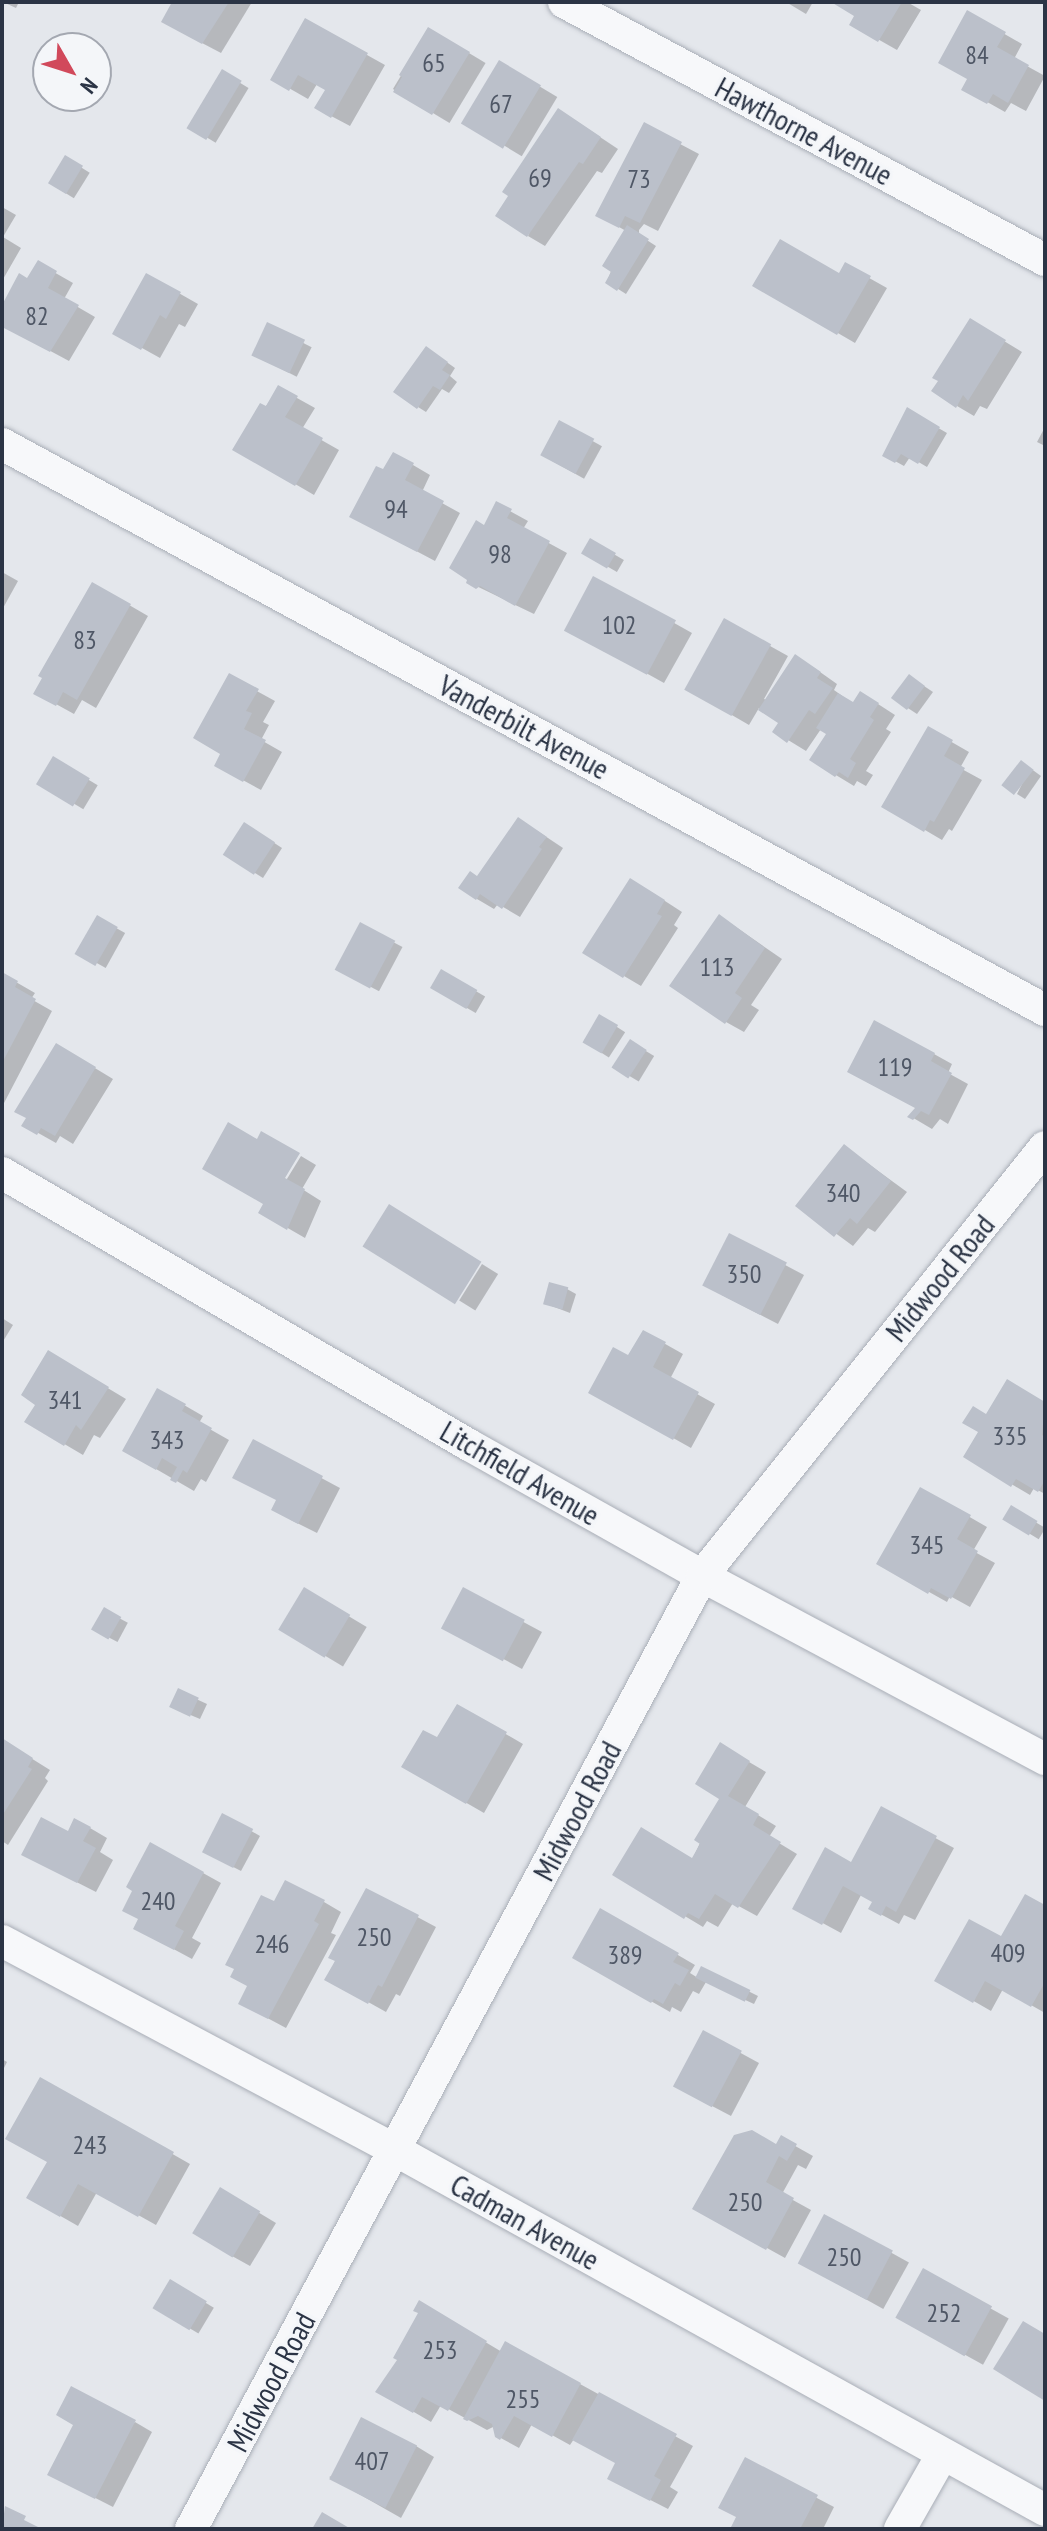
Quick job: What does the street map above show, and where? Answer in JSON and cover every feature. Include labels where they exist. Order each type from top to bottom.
[{"type":"street","name":"Hawthorne Avenue","points":[[564,2],[1045,260]]},
{"type":"street","name":"Vanderbilt Avenue","points":[[2,444],[1045,1010]]},
{"type":"street","name":"Midwood Road","points":[[191,2529],[702,1576],[1045,1147]]},
{"type":"street","name":"Litchfield Avenue","points":[[2,1173],[702,1576],[1045,1759]]},
{"type":"street","name":"Cadman Avenue","points":[[2,1941],[395,2150],[1045,2510]]},
{"type":"street","points":[[900,2529],[942,2455]]},
{"type":"building","points":[[172,2],[229,2],[202,44],[161,22]]},
{"type":"building","points":[[831,2],[902,2],[878,42],[849,25],[854,16]]},
{"type":"building","points":[[967,10],[1006,32],[997,47],[1029,65],[1008,103],[993,94],[987,104],[961,90],[967,79],[938,63]]},
{"type":"building","points":[[305,18],[368,53],[331,118],[314,108],[325,90],[298,75],[289,91],[270,80]]},
{"type":"building","points":[[428,27],[470,52],[432,115],[393,92],[402,77],[399,75]]},
{"type":"building","points":[[499,60],[541,85],[503,149],[461,123]]},
{"type":"building","points":[[222,69],[242,81],[206,140],[186,128]]},
{"type":"building","points":[[558,108],[601,137],[583,164],[579,162],[527,237],[495,216],[508,196],[502,192]]},
{"type":"building","points":[[644,122],[682,142],[640,223],[625,216],[619,228],[595,216]]},
{"type":"building","points":[[65,155],[83,166],[66,194],[48,183]]},
{"type":"building","points":[[627,225],[649,239],[617,291],[605,283],[611,272],[602,266]]},
{"type":"building","points":[[780,239],[839,273],[845,262],[871,276],[837,335],[752,286]]},
{"type":"building","points":[[38,260],[57,271],[48,288],[79,305],[50,352],[2,327],[2,305],[19,273],[27,278]]},
{"type":"building","points":[[146,273],[181,292],[166,319],[160,315],[141,350],[112,334]]},
{"type":"building","points":[[970,318],[1006,340],[968,401],[963,395],[956,408],[931,391],[938,381],[932,378]]},
{"type":"building","points":[[267,322],[305,340],[289,373],[251,356]]},
{"type":"building","points":[[426,346],[448,362],[442,370],[450,375],[440,390],[433,386],[417,409],[393,392]]},
{"type":"building","points":[[278,385],[298,396],[285,417],[323,438],[295,486],[232,450],[260,403],[266,406]]},
{"type":"building","points":[[907,407],[940,427],[918,464],[901,454],[895,463],[882,456]]},
{"type":"building","points":[[559,420],[594,439],[576,474],[540,455]]},
{"type":"building","points":[[393,452],[414,463],[405,480],[444,501],[417,552],[349,517],[376,466],[383,469]]},
{"type":"building","points":[[496,501],[512,509],[507,518],[550,541],[515,606],[480,586],[476,589],[449,568],[476,520],[484,525]]},
{"type":"building","points":[[590,538],[616,553],[607,569],[581,554]]},
{"type":"building","points":[[593,576],[676,620],[647,675],[564,631]]},
{"type":"building","points":[[92,582],[131,604],[77,700],[63,692],[56,706],[33,694],[42,678],[38,676]]},
{"type":"building","points":[[724,618],[771,644],[731,716],[684,690]]},
{"type":"building","points":[[795,654],[821,672],[817,678],[833,688],[815,714],[809,710],[787,743],[772,732],[778,723],[758,710]]},
{"type":"building","points":[[229,673],[259,689],[246,711],[252,713],[244,729],[266,740],[243,782],[214,766],[220,754],[193,738]]},
{"type":"building","points":[[909,674],[925,686],[907,710],[891,698]]},
{"type":"building","points":[[860,691],[879,703],[870,717],[874,720],[850,759],[856,763],[848,778],[839,772],[835,777],[809,760],[826,734],[816,728],[838,693],[853,702]]},
{"type":"building","points":[[928,726],[953,740],[944,756],[965,768],[934,822],[930,820],[924,832],[881,807]]},
{"type":"building","points":[[53,756],[90,778],[73,806],[36,784]]},
{"type":"building","points":[[1021,760],[1034,770],[1014,795],[1001,785]]},
{"type":"building","points":[[518,817],[547,837],[502,909],[480,894],[476,900],[458,888],[470,871],[477,876]]},
{"type":"building","points":[[244,822],[275,842],[254,875],[223,855]]},
{"type":"building","points":[[630,878],[665,900],[657,914],[662,916],[623,978],[582,953]]},
{"type":"building","points":[[719,914],[765,948],[735,993],[742,998],[725,1024],[669,986]]},
{"type":"building","points":[[97,915],[118,927],[95,966],[74,954]]},
{"type":"building","points":[[360,922],[395,941],[370,988],[335,970]]},
{"type":"building","points":[[441,969],[477,990],[466,1009],[430,988]]},
{"type":"building","points":[[2,972],[18,981],[15,987],[36,999],[2,1063]]},
{"type":"building","points":[[599,1014],[618,1025],[602,1054],[582,1043]]},
{"type":"building","points":[[874,1020],[935,1053],[931,1061],[952,1073],[929,1115],[921,1111],[913,1120],[907,1117],[915,1108],[847,1072]]},
{"type":"building","points":[[630,1039],[647,1050],[628,1078],[611,1068]]},
{"type":"building","points":[[56,1043],[96,1067],[55,1136],[41,1128],[37,1135],[21,1126],[26,1118],[14,1112]]},
{"type":"building","points":[[228,1122],[257,1139],[261,1131],[300,1153],[285,1178],[305,1189],[287,1230],[258,1213],[263,1204],[202,1169]]},
{"type":"building","points":[[844,1144],[891,1181],[857,1224],[850,1218],[834,1237],[795,1206]]},
{"type":"building","points":[[389,1204],[481,1262],[455,1304],[363,1246]]},
{"type":"building","points":[[729,1233],[787,1263],[760,1315],[702,1286]]},
{"type":"building","points":[[549,1282],[568,1287],[562,1309],[543,1304]]},
{"type":"building","points":[[643,1330],[666,1342],[653,1367],[699,1392],[673,1440],[588,1393],[613,1347],[628,1355]]},
{"type":"building","points":[[48,1350],[109,1387],[81,1430],[76,1425],[64,1446],[24,1422],[35,1405],[21,1395]]},
{"type":"building","points":[[1007,1379],[1045,1402],[1042,1435],[1045,1437],[1045,1480],[1038,1492],[1016,1479],[1011,1487],[963,1457],[978,1432],[962,1423],[973,1406],[986,1414]]},
{"type":"building","points":[[157,1388],[186,1404],[182,1411],[212,1428],[187,1473],[183,1470],[176,1483],[170,1480],[177,1467],[162,1458],[156,1470],[122,1451]]},
{"type":"building","points":[[253,1439],[323,1476],[298,1524],[271,1510],[276,1500],[232,1478]]},
{"type":"building","points":[[920,1487],[971,1515],[957,1539],[978,1551],[951,1599],[931,1588],[928,1594],[876,1564]]},
{"type":"building","points":[[1011,1505],[1038,1521],[1029,1536],[1002,1520]]},
{"type":"building","points":[[304,1587],[350,1615],[325,1658],[278,1630]]},
{"type":"building","points":[[463,1587],[525,1620],[503,1661],[441,1628]]},
{"type":"building","points":[[104,1607],[121,1617],[108,1640],[91,1630]]},
{"type":"building","points":[[178,1688],[199,1698],[190,1717],[169,1707]]},
{"type":"building","points":[[457,1704],[507,1732],[466,1804],[401,1767],[423,1730],[437,1737]]},
{"type":"building","points":[[2,1738],[33,1758],[28,1767],[32,1769],[2,1816]]},
{"type":"building","points":[[720,1742],[750,1761],[728,1796],[759,1814],[753,1825],[781,1842],[738,1908],[715,1894],[699,1919],[688,1913],[684,1919],[612,1875],[641,1827],[692,1858],[700,1844],[694,1840],[719,1799],[695,1784]]},
{"type":"building","points":[[881,1806],[937,1836],[896,1912],[886,1906],[881,1916],[868,1909],[872,1902],[843,1886],[822,1925],[792,1909],[825,1847],[851,1862]]},
{"type":"building","points":[[222,1813],[253,1829],[233,1868],[202,1852]]},
{"type":"building","points":[[41,1817],[68,1831],[74,1818],[91,1827],[83,1841],[96,1848],[77,1883],[21,1855]]},
{"type":"building","points":[[150,1842],[204,1872],[175,1926],[184,1931],[174,1950],[133,1929],[138,1919],[122,1911],[132,1891],[126,1887]]},
{"type":"building","points":[[285,1880],[325,1900],[314,1921],[319,1924],[268,2019],[238,2004],[247,1986],[230,1977],[234,1969],[225,1965],[261,1895],[274,1901]]},
{"type":"building","points":[[366,1888],[419,1915],[382,1987],[378,1985],[368,2004],[324,1980],[335,1961],[328,1958]]},
{"type":"building","points":[[1025,1894],[1045,1905],[1045,1982],[1031,2007],[985,1981],[973,2003],[934,1981],[969,1919],[1001,1936]]},
{"type":"building","points":[[600,1908],[679,1953],[673,1962],[689,1970],[680,1986],[675,1983],[663,2004],[654,1999],[651,2003],[572,1958]]},
{"type":"building","points":[[701,1966],[750,1990],[745,2002],[695,1978]]},
{"type":"building","points":[[703,2030],[742,2051],[712,2107],[673,2087]]},
{"type":"building","points":[[40,2077],[174,2152],[138,2217],[78,2184],[60,2217],[26,2198],[47,2162],[5,2139]]},
{"type":"building","points":[[752,2130],[776,2144],[781,2135],[797,2144],[787,2161],[779,2156],[766,2182],[794,2198],[766,2250],[692,2209],[734,2135]]},
{"type":"building","points":[[220,2187],[260,2211],[232,2257],[192,2233]]},
{"type":"building","points":[[824,2214],[893,2251],[867,2300],[798,2263]]},
{"type":"building","points":[[923,2268],[992,2306],[964,2356],[895,2318]]},
{"type":"building","points":[[170,2279],[207,2301],[189,2330],[152,2308]]},
{"type":"building","points":[[419,2300],[487,2341],[448,2411],[422,2397],[413,2413],[375,2392],[397,2360],[393,2358],[418,2313],[413,2311]]},
{"type":"building","points":[[1023,2321],[1045,2334],[1045,2401],[993,2369]]},
{"type":"building","points":[[505,2341],[581,2383],[552,2437],[514,2416],[500,2440],[495,2437],[492,2424],[478,2416],[467,2421],[463,2419]]},
{"type":"building","points":[[71,2386],[136,2420],[95,2499],[47,2475],[73,2425],[56,2415]]},
{"type":"building","points":[[599,2392],[677,2434],[654,2476],[661,2480],[650,2501],[607,2479],[615,2463],[572,2440]]},
{"type":"building","points":[[361,2417],[417,2446],[385,2508],[329,2479]]},
{"type":"building","points":[[745,2457],[818,2495],[800,2529],[730,2529],[736,2517],[718,2508]]},
{"type":"building","points":[[5,2506],[26,2516],[24,2520],[42,2529],[2,2529]]},
{"type":"building","points":[[322,2512],[351,2529],[312,2529]]}]
